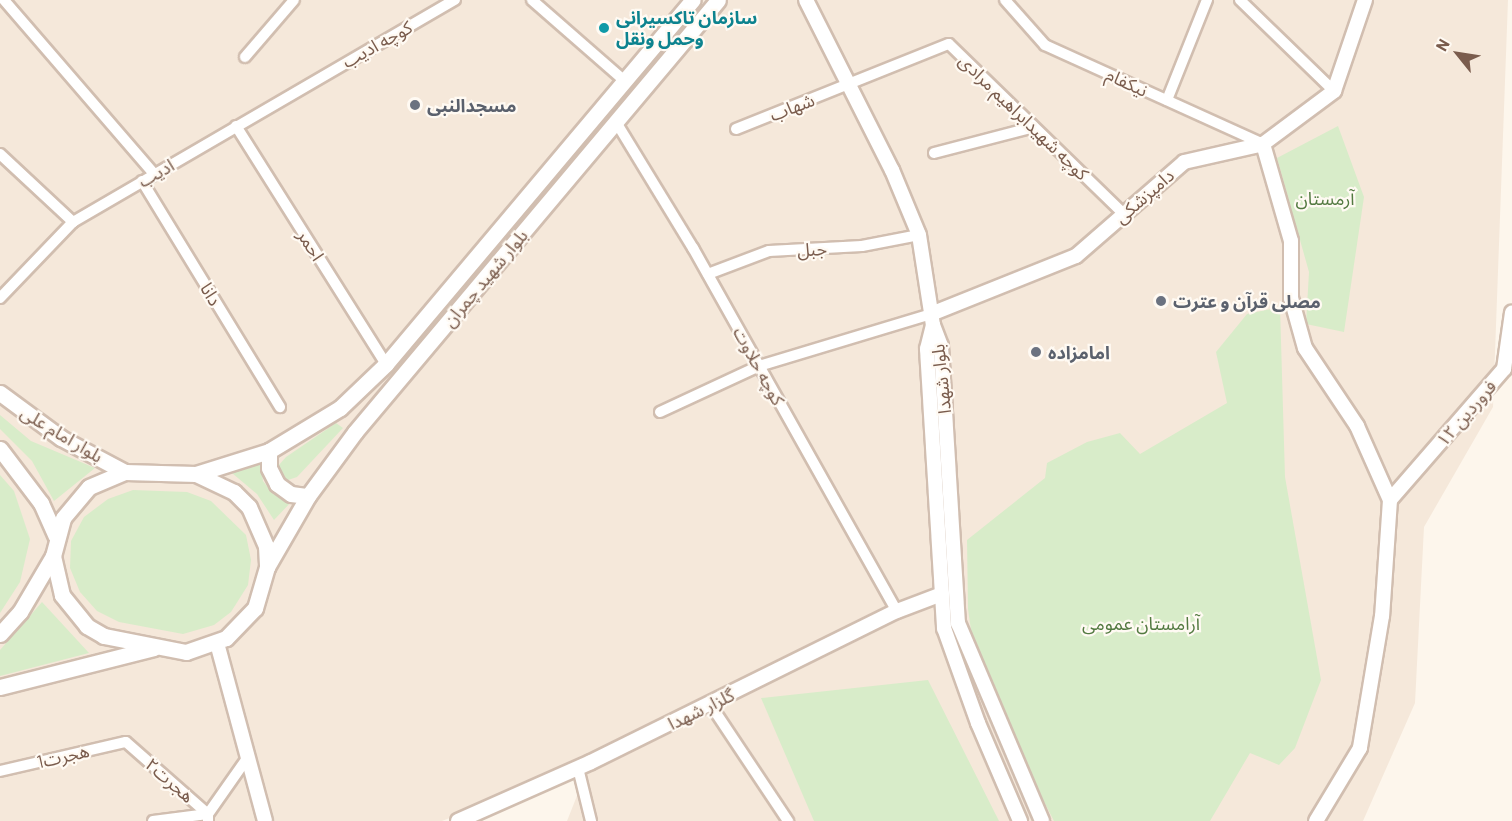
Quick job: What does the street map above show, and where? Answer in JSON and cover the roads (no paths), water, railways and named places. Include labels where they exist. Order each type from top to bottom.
[{"type":"main road","name":"بلوار شهید چمران","points":[[196,474],[269,451],[340,408],[386,364],[692,0]]},
{"type":"main road","name":"بلوار شهید چمران","points":[[267,567],[308,496],[355,432],[718,0]]},
{"type":"main road","name":"بلوار امام علی","points":[[0,393],[61,438],[125,472]]},
{"type":"main road","points":[[0,449],[41,503],[56,536]]},
{"type":"main road","points":[[269,451],[269,468],[277,484],[291,494],[308,496]]},
{"type":"main road","points":[[125,472],[196,474],[216,481],[249,507],[266,546],[267,567],[255,608],[242,625],[217,643],[186,652],[104,636],[87,626],[62,595],[53,556],[56,536],[74,501],[106,477],[125,472]]},
{"type":"main road","points":[[0,634],[20,612],[53,556]]},
{"type":"main road","points":[[0,687],[160,647]]},
{"type":"street","points":[[4,0],[154,174]]},
{"type":"street","points":[[244,57],[294,0]]},
{"type":"street","name":"کوچه ادیب","points":[[330,71],[455,0]]},
{"type":"street","points":[[532,0],[625,81]]},
{"type":"street","points":[[660,412],[759,366],[932,320],[919,235],[892,170],[806,0]]},
{"type":"street","name":"نیکفام","points":[[1005,0],[1046,45],[1263,144]]},
{"type":"street","points":[[1167,100],[1207,0]]},
{"type":"street","points":[[1240,0],[1334,91],[1365,0]]},
{"type":"street","name":"کوچه شهیدابراهیم مرادی","points":[[849,85],[949,44],[1124,214]]},
{"type":"street","name":"ادیب","points":[[0,298],[73,222],[330,71]]},
{"type":"street","name":"شهاب","points":[[736,129],[849,85]]},
{"type":"street","name":"دامپزشکی","points":[[932,320],[1077,255],[1184,162],[1263,144],[1334,91]]},
{"type":"street","name":"کوچه حلاوت","points":[[616,122],[708,274],[897,611]]},
{"type":"street","name":"احمر","points":[[236,126],[386,364]]},
{"type":"street","points":[[934,153],[1034,127]]},
{"type":"street","points":[[1263,144],[1291,241],[1292,298],[1305,348],[1357,426],[1390,500],[1382,616],[1360,748],[1316,821]]},
{"type":"street","points":[[0,154],[73,222]]},
{"type":"street","name":"دانا","points":[[142,181],[280,407]]},
{"type":"street","name":"جبل","points":[[708,274],[769,251],[862,246],[919,235]]},
{"type":"street","name":"۱۲ فروردین","points":[[1390,500],[1504,369],[1512,313]]},
{"type":"street","name":"بلوار شهدا","points":[[932,320],[927,349],[945,628],[978,723],[1020,821]]},
{"type":"street","name":"بلوار شهدا","points":[[932,320],[941,346],[958,623],[1042,821]]},
{"type":"street","name":"گلزار شهدا","points":[[458,821],[578,768],[897,611],[942,594]]},
{"type":"street","points":[[217,643],[266,821]]},
{"type":"street","points":[[710,704],[788,821]]},
{"type":"street","name":"هجرت1","points":[[0,771],[126,742]]},
{"type":"street","name":"هجرت۲","points":[[126,742],[208,817]]},
{"type":"street","points":[[153,821],[208,817],[248,757]]},
{"type":"street","points":[[578,768],[591,821]]},
{"type":"place","name":"سازمان تاکسیرانی وحمل ونقل","points":[[604,28]]},
{"type":"place","name":"مسجدالنبی","points":[[415,105]]},
{"type":"place","name":"مصلی قرآن و عترت","points":[[1161,301]]},
{"type":"place","name":"امامزاده","points":[[1036,352]]},
{"type":"park label","name":"آرمستان","points":[[1325,198]]},
{"type":"park label","name":"آرامستان عمومی","points":[[1141,623]]}]
